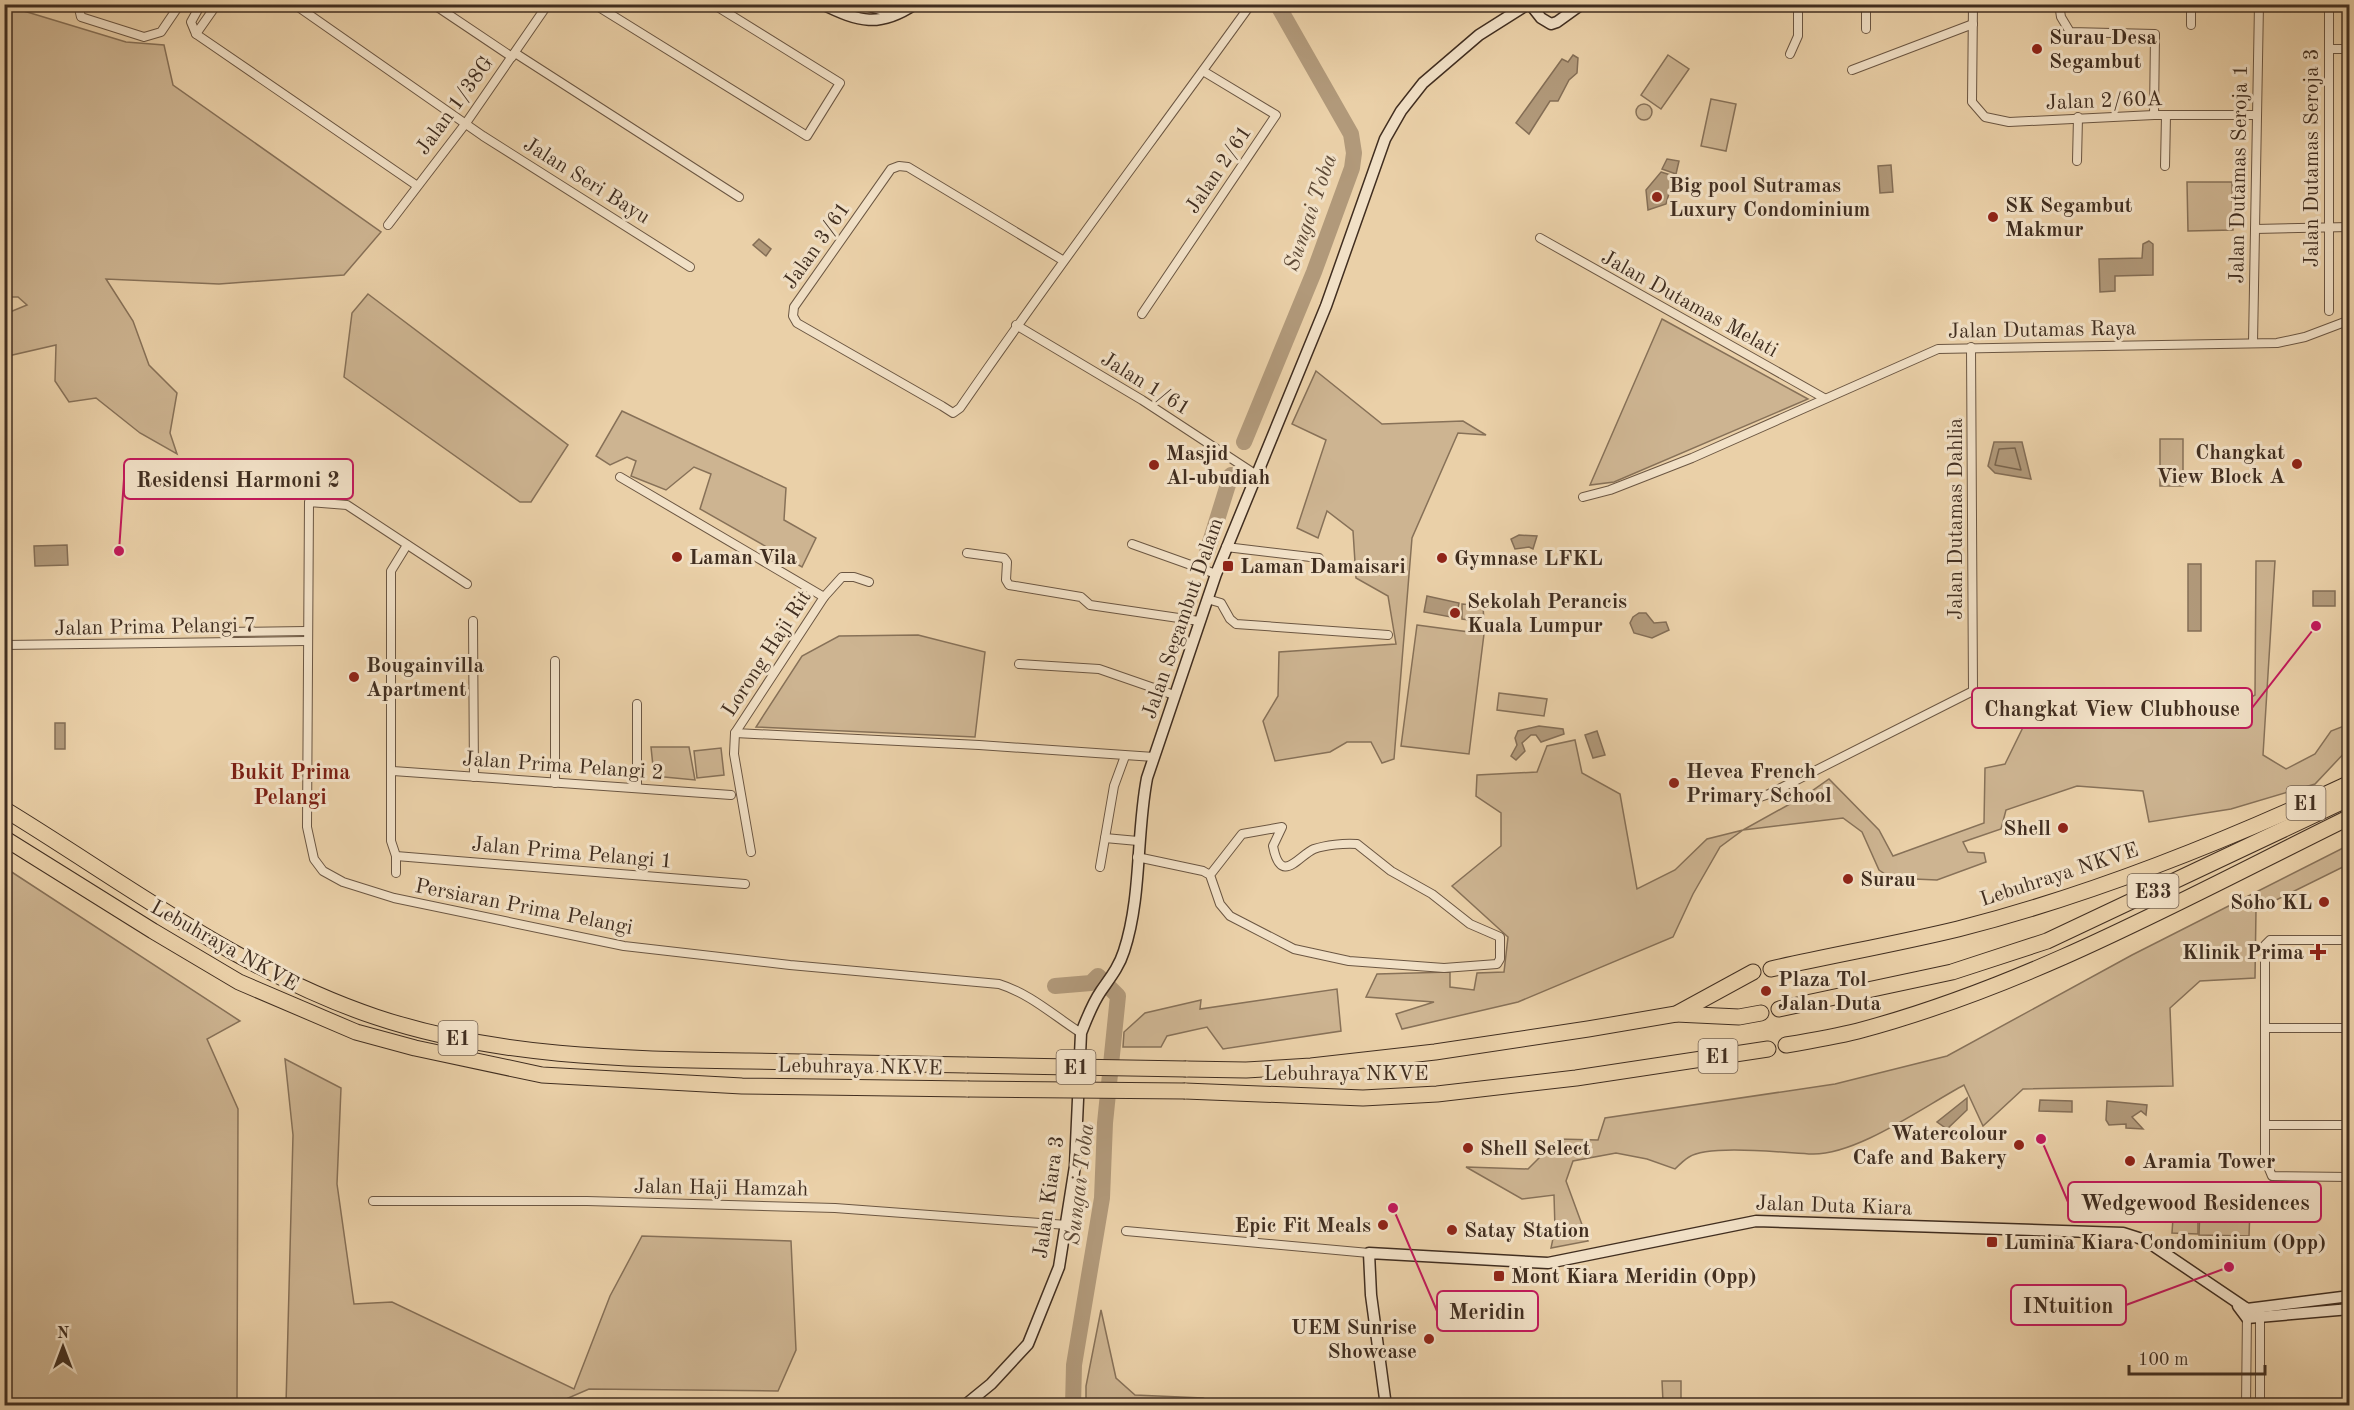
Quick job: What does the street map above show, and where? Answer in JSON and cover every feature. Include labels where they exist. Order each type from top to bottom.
[{"type":"highway","name":"Lebuhraya NKVE","points":[[1771,969],[1957,929],[2012,913],[2143,869],[2252,828],[2349,783]]},
{"type":"highway","name":"E33","points":[[1779,1009],[1952,972],[2047,941],[2349,798]]},
{"type":"highway","name":"Lebuhraya NKVE","points":[[4,809],[206,936],[320,994],[374,1016],[426,1032],[547,1053],[678,1060],[1185,1069],[1246,1070],[1311,1066],[1435,1052],[1676,1014],[1753,972]]},
{"type":"highway","name":"E1","points":[[1786,1045],[1856,1032],[2015,978],[2110,936],[2348,818]]},
{"type":"highway","name":"Lebuhraya NKVE","points":[[4,838],[153,932],[239,982],[356,1032],[415,1048],[542,1075],[742,1086],[1185,1091],[1363,1098],[1437,1094],[1576,1078],[1768,1049]]},
{"type":"highway","points":[[1676,1014],[1739,1017],[1761,1013]]},
{"type":"street","points":[[78,4],[81,17],[144,37],[161,32],[180,4]]},
{"type":"street","points":[[201,4],[191,22],[196,34],[416,185]]},
{"type":"street","points":[[196,34],[217,4]]},
{"type":"street","name":"Jalan Seri Bayu","points":[[294,4],[466,123],[690,267]]},
{"type":"street","points":[[433,4],[739,197]]},
{"type":"street","name":"Jalan 1/38G","points":[[388,225],[416,185],[466,123],[548,4]]},
{"type":"street","points":[[594,4],[807,136],[840,83],[713,4]]},
{"type":"street","points":[[822,4],[854,19],[871,21],[885,20],[915,4]]},
{"type":"street","points":[[837,12],[849,11],[852,4]]},
{"type":"street","points":[[863,4],[887,11],[904,11]]},
{"type":"street","name":"Jalan 3/61","points":[[1064,261],[908,167],[899,166],[891,169],[794,307],[793,316],[797,323],[953,413],[960,408],[1016,326],[1064,261],[1203,71],[1251,4]]},
{"type":"street","points":[[1529,4],[1551,24],[1582,4]]},
{"type":"street","name":"Jalan Segambut Dalam","points":[[1082,1033],[1100,992],[1116,970],[1131,923],[1141,809],[1154,757],[1199,621],[1255,474],[1333,289],[1385,139],[1401,111],[1423,83],[1479,35],[1529,4]]},
{"type":"street","points":[[1790,54],[1798,36],[1798,4]]},
{"type":"street","points":[[1866,4],[1866,29]]},
{"type":"street","points":[[1852,70],[1973,24],[1973,4]]},
{"type":"street","points":[[2059,4],[2061,17],[2070,32],[2155,34],[2154,115]]},
{"type":"street","points":[[2191,4],[2191,25]]},
{"type":"street","name":"Jalan Dutamas Seroja 1","points":[[2253,343],[2259,4]]},
{"type":"street","name":"Jalan Dutamas Seroja 3","points":[[2329,311],[2330,4]]},
{"type":"street","name":"Jalan 2/60A","points":[[1973,24],[1972,102],[1985,117],[2019,122],[2078,117],[2257,115]]},
{"type":"street","points":[[2329,49],[2349,49]]},
{"type":"street","name":"Jalan 2/61","points":[[1142,314],[1276,115],[1203,71]]},
{"type":"street","points":[[2164,166],[2166,115]]},
{"type":"street","points":[[2077,161],[2078,117]]},
{"type":"street","points":[[2254,229],[2349,227]]},
{"type":"street","name":"Jalan Dutamas Melati","points":[[1540,238],[1824,398]]},
{"type":"street","name":"Jalan Dutamas Raya","points":[[1582,497],[1610,490],[1692,458],[1938,349],[2277,343],[2305,337],[2349,320]]},
{"type":"street","name":"Jalan 1/61","points":[[1016,326],[1142,400],[1255,474]]},
{"type":"street","name":"Jalan Dutamas Dahlia","points":[[1711,800],[1760,797],[1769,794],[1973,691],[1971,347]]},
{"type":"street","points":[[620,477],[824,597]]},
{"type":"street","name":"Persiaran Prima Pelangi","points":[[407,545],[346,505],[309,502],[306,631],[309,844],[314,859],[323,871],[343,882],[394,898],[624,946],[790,965],[999,984],[1014,989],[1046,1007],[1082,1033]]},
{"type":"street","points":[[1132,544],[1216,574]]},
{"type":"street","points":[[396,873],[396,856],[391,841],[393,771],[391,571],[407,545],[467,584]]},
{"type":"street","points":[[1226,547],[1319,558]]},
{"type":"street","points":[[967,553],[1004,558],[1007,562],[1006,580],[1009,585],[1081,597],[1090,606],[1199,621]]},
{"type":"street","name":"Lorong Haji Rit","points":[[751,852],[734,754],[735,733],[824,597],[842,577],[854,577],[869,582]]},
{"type":"street","points":[[1207,599],[1221,603],[1230,619],[1236,624],[1388,635]]},
{"type":"street","points":[[473,621],[474,777]]},
{"type":"street","points":[[226,632],[306,631]]},
{"type":"street","name":"Jalan Prima Pelangi 7","points":[[4,645],[306,641]]},
{"type":"street","points":[[555,661],[555,783]]},
{"type":"street","points":[[1019,664],[1099,669],[1174,695]]},
{"type":"street","points":[[637,704],[637,788]]},
{"type":"street","points":[[735,733],[979,745],[1154,757]]},
{"type":"street","points":[[1100,867],[1114,786],[1125,756]]},
{"type":"street","name":"Jalan Prima Pelangi 2","points":[[393,771],[731,795]]},
{"type":"street","points":[[1137,857],[1198,869],[1210,875],[1220,903],[1230,916],[1294,949],[1349,961],[1444,968],[1497,964],[1500,959],[1500,937],[1470,924],[1432,894],[1391,871],[1357,844],[1315,849],[1297,864],[1287,866],[1281,863],[1273,846],[1282,831],[1281,826],[1246,831],[1234,842],[1210,875]]},
{"type":"street","points":[[1105,838],[1138,841]]},
{"type":"street","name":"Jalan Prima Pelangi 1","points":[[396,856],[745,884]]},
{"type":"street","points":[[2349,940],[2270,939],[2265,945],[2265,1159],[2272,1176],[2349,1176]]},
{"type":"street","points":[[2265,1028],[2349,1028]]},
{"type":"street","name":"Jalan Kiara 3","points":[[964,1406],[991,1384],[1028,1344],[1059,1267],[1075,1166],[1082,1033]]},
{"type":"street","points":[[2265,1125],[2349,1125]]},
{"type":"street","name":"Jalan Haji Hamzah","points":[[373,1201],[587,1201],[836,1208],[1067,1225]]},
{"type":"street","name":"Jalan Duta Kiara","points":[[1126,1231],[1369,1253],[1548,1263],[1756,1221],[2123,1233],[2145,1239],[2247,1313],[2349,1309]]},
{"type":"street","points":[[1369,1253],[1371,1295],[1386,1406]]},
{"type":"street","name":"Jalan Duta Kiara","points":[[2260,1313],[2349,1296]]},
{"type":"street","points":[[2246,1406],[2247,1313]]},
{"type":"street","points":[[2260,1313],[2260,1406]]},
{"type":"shaded area","points":[[4,5],[126,42],[164,45],[173,85],[381,232],[344,275],[219,284],[106,279],[133,321],[149,365],[177,393],[170,433],[177,454],[140,433],[96,398],[69,402],[55,381],[56,345],[8,356],[5,314],[27,305],[18,297],[5,297]]},
{"type":"shaded area","points":[[1668,55],[1689,69],[1661,109],[1641,95]]},
{"type":"shaded area","points":[[1711,99],[1736,104],[1726,151],[1701,146]]},
{"type":"shaded area","points":[[1644,104],[1650,106],[1652,112],[1650,118],[1644,120],[1638,118],[1636,112],[1638,106]]},
{"type":"shaded area","points":[[2187,182],[2232,182],[2233,230],[2188,231]]},
{"type":"shaded area","points":[[368,294],[568,445],[531,502],[520,502],[344,377],[352,313]]},
{"type":"shaded area","points":[[1662,319],[1808,399],[1614,482],[1590,485]]},
{"type":"shaded area","points":[[1316,371],[1382,424],[1463,421],[1486,435],[1458,433],[1412,538],[1394,759],[1382,763],[1371,742],[1347,742],[1330,752],[1275,761],[1263,721],[1278,696],[1279,652],[1396,644],[1388,596],[1356,578],[1353,531],[1327,511],[1318,538],[1297,528],[1326,440],[1292,424]]},
{"type":"shaded area","points":[[622,411],[786,488],[784,520],[816,538],[802,567],[700,509],[711,474],[694,467],[666,490],[631,476],[636,461],[627,457],[610,465],[596,456]]},
{"type":"shaded area","points":[[2160,439],[2183,439],[2183,486],[2160,486]]},
{"type":"shaded area","points":[[2256,561],[2275,561],[2263,755],[2286,769],[2315,754],[2331,731],[2349,724],[2349,748],[2315,784],[2231,809],[2149,822],[2143,791],[2077,786],[2006,810],[2001,829],[1963,842],[1968,852],[1984,853],[1986,862],[1937,880],[1891,878],[1879,870],[1862,832],[1843,818],[1743,830],[1806,795],[1829,779],[1879,830],[1893,856],[1984,823],[1985,768],[2005,764],[2032,709],[2234,707],[2255,695]]},
{"type":"shaded area","points":[[1462,604],[1483,606],[1484,622],[1462,619]]},
{"type":"shaded area","points":[[1417,625],[1484,634],[1469,754],[1401,746]]},
{"type":"shaded area","points":[[918,635],[985,652],[975,737],[756,727],[802,656],[839,636]]},
{"type":"shaded area","points":[[1499,693],[1547,699],[1544,716],[1497,710]]},
{"type":"shaded area","points":[[1575,740],[1582,773],[1620,794],[1637,889],[1675,870],[1707,839],[1743,830],[1720,847],[1693,894],[1673,937],[1518,1002],[1402,1029],[1396,1014],[1434,1002],[1366,997],[1377,974],[1450,972],[1450,987],[1474,990],[1477,973],[1504,972],[1508,937],[1452,886],[1501,846],[1501,813],[1476,796],[1477,775],[1537,772],[1547,746]]},
{"type":"shaded area","points":[[651,747],[689,747],[695,780],[654,776]]},
{"type":"shaded area","points":[[721,748],[724,775],[697,778],[694,751]]},
{"type":"shaded area","points":[[2349,845],[2349,864],[2256,910],[2255,978],[2200,981],[2170,1008],[2173,1086],[2023,1089],[1983,1126],[1964,1085],[1869,1138],[1830,1152],[1812,1154],[1748,1150],[1713,1151],[1689,1157],[1675,1169],[1647,1159],[1616,1153],[1573,1161],[1566,1181],[1588,1241],[1551,1248],[1555,1229],[1554,1195],[1522,1199],[1466,1167],[1528,1169],[1558,1139],[1598,1140],[1605,1118],[1835,1084],[1947,1056],[2132,955]]},
{"type":"shaded area","points":[[4,867],[240,1021],[207,1039],[238,1109],[237,1405],[5,1405]]},
{"type":"shaded area","points":[[1337,989],[1341,1031],[1223,1049],[1207,1027],[1167,1036],[1161,1047],[1123,1047],[1124,1032],[1145,1013],[1201,1000],[1200,1009]]},
{"type":"shaded area","points":[[285,1059],[341,1088],[337,1184],[354,1304],[392,1302],[574,1389],[610,1296],[642,1236],[791,1241],[796,1350],[778,1391],[589,1389],[550,1406],[286,1405],[293,1135]]},
{"type":"shaded area","points":[[2200,1208],[2250,1209],[2249,1236],[2199,1235]]},
{"type":"shaded area","points":[[2173,1218],[2198,1219],[2198,1234],[2172,1233]]},
{"type":"shaded area","points":[[1101,1310],[1116,1378],[1135,1395],[1203,1398],[1210,1401],[1200,1406],[1086,1405],[1086,1386]]},
{"type":"shaded area","points":[[1662,1381],[1681,1381],[1681,1403],[1663,1402]]},
{"type":"water","points":[[1573,55],[1578,58],[1577,73],[1569,80],[1558,101],[1550,101],[1529,134],[1516,123],[1562,59],[1568,62]]},
{"type":"water","points":[[1667,159],[1679,161],[1676,174],[1662,169]]},
{"type":"water","points":[[1891,165],[1893,192],[1880,193],[1878,166]]},
{"type":"water","name":"Big pool Sutramas Luxury Condominium","points":[[1661,172],[1674,176],[1666,204],[1648,210],[1646,190]]},
{"type":"water","points":[[759,239],[771,249],[766,256],[753,245]]},
{"type":"water","points":[[2149,241],[2153,244],[2153,275],[2115,276],[2115,291],[2100,292],[2099,259],[2142,258],[2143,244]]},
{"type":"water","points":[[1994,442],[2022,442],[2031,479],[1995,473],[1988,466]]},
{"type":"water","points":[[1519,535],[1537,536],[1533,549],[1529,547],[1515,549],[1511,539]]},
{"type":"water","points":[[67,545],[68,565],[35,566],[34,546]]},
{"type":"water","points":[[2188,564],[2201,564],[2201,631],[2188,631]]},
{"type":"water","points":[[2313,591],[2335,591],[2335,606],[2313,606]]},
{"type":"water","points":[[1427,596],[1459,603],[1456,618],[1424,612]]},
{"type":"water","points":[[1639,613],[1646,613],[1654,623],[1666,622],[1669,630],[1652,638],[1634,633],[1630,623]]},
{"type":"water","points":[[55,723],[65,723],[65,749],[55,749]]},
{"type":"water","points":[[1539,726],[1563,729],[1564,734],[1541,742],[1536,735],[1531,735],[1522,743],[1525,751],[1516,760],[1511,756],[1517,745],[1515,738],[1518,731]]},
{"type":"water","points":[[1597,731],[1605,755],[1593,758],[1585,735]]},
{"type":"water","points":[[1967,1098],[1967,1110],[1947,1129],[1937,1122]]},
{"type":"water","points":[[2040,1100],[2072,1101],[2072,1112],[2039,1111]]},
{"type":"water","points":[[2107,1101],[2147,1105],[2146,1115],[2141,1111],[2132,1117],[2143,1129],[2126,1128],[2126,1124],[2109,1125],[2106,1120]]},
{"type":"waterway","name":"Sungai Toba","points":[[1244,442],[1314,272],[1352,168],[1354,153],[1351,134],[1277,4]]},
{"type":"waterway","name":"Sungai Toba","points":[[1207,552],[1231,475]]},
{"type":"waterway","name":"Sungai Toba","points":[[1055,986],[1091,983],[1098,976],[1118,996],[1105,1123],[1102,1198],[1074,1365],[1073,1406]]},
{"type":"place","name":"Surau Desa Segambut","points":[[2037,49]]},
{"type":"place","name":"Big pool Sutramas Luxury Condominium","points":[[1657,197]]},
{"type":"place","name":"SK Segambut Makmur","points":[[1993,217]]},
{"type":"place","name":"Changkat View Block A","points":[[2297,464]]},
{"type":"place","name":"Masjid Al-ubudiah","points":[[1154,465]]},
{"type":"place","name":"Residensi Harmoni 2","points":[[119,551]]},
{"type":"place","name":"Laman Vila","points":[[677,557]]},
{"type":"place","name":"Gymnase LFKL","points":[[1442,558]]},
{"type":"place","name":"Laman Damaisari","points":[[1228,566]]},
{"type":"place","name":"Sekolah Perancis Kuala Lumpur","points":[[1455,613]]},
{"type":"place","name":"Changkat View Clubhouse","points":[[2316,626]]},
{"type":"place","name":"Bougainvilla Apartment","points":[[354,677]]},
{"type":"place","name":"Hevea French Primary School","points":[[1674,783]]},
{"type":"place","name":"Shell","points":[[2063,828]]},
{"type":"place","name":"Surau","points":[[1848,879]]},
{"type":"place","name":"Soho KL","points":[[2324,902]]},
{"type":"place","name":"Klinik Prima","points":[[2318,952]]},
{"type":"place","name":"Plaza Tol Jalan Duta","points":[[1766,991]]},
{"type":"place","name":"Wedgewood Residences","points":[[2041,1139]]},
{"type":"place","name":"Watercolour Cafe and Bakery","points":[[2019,1145]]},
{"type":"place","name":"Shell Select","points":[[1468,1148]]},
{"type":"place","name":"Aramia Tower","points":[[2130,1161]]},
{"type":"place","name":"Meridin","points":[[1393,1208]]},
{"type":"place","name":"Epic Fit Meals","points":[[1383,1225]]},
{"type":"place","name":"Satay Station","points":[[1452,1230]]},
{"type":"place","name":"Lumina Kiara Condominium (Opp)","points":[[1992,1242]]},
{"type":"place","name":"INtuition","points":[[2229,1267]]},
{"type":"place","name":"Mont Kiara Meridin (Opp)","points":[[1499,1276]]},
{"type":"place","name":"UEM Sunrise Showcase","points":[[1429,1339]]},
{"type":"district","name":"Bukit Prima Pelangi","points":[[290,784]]}]
